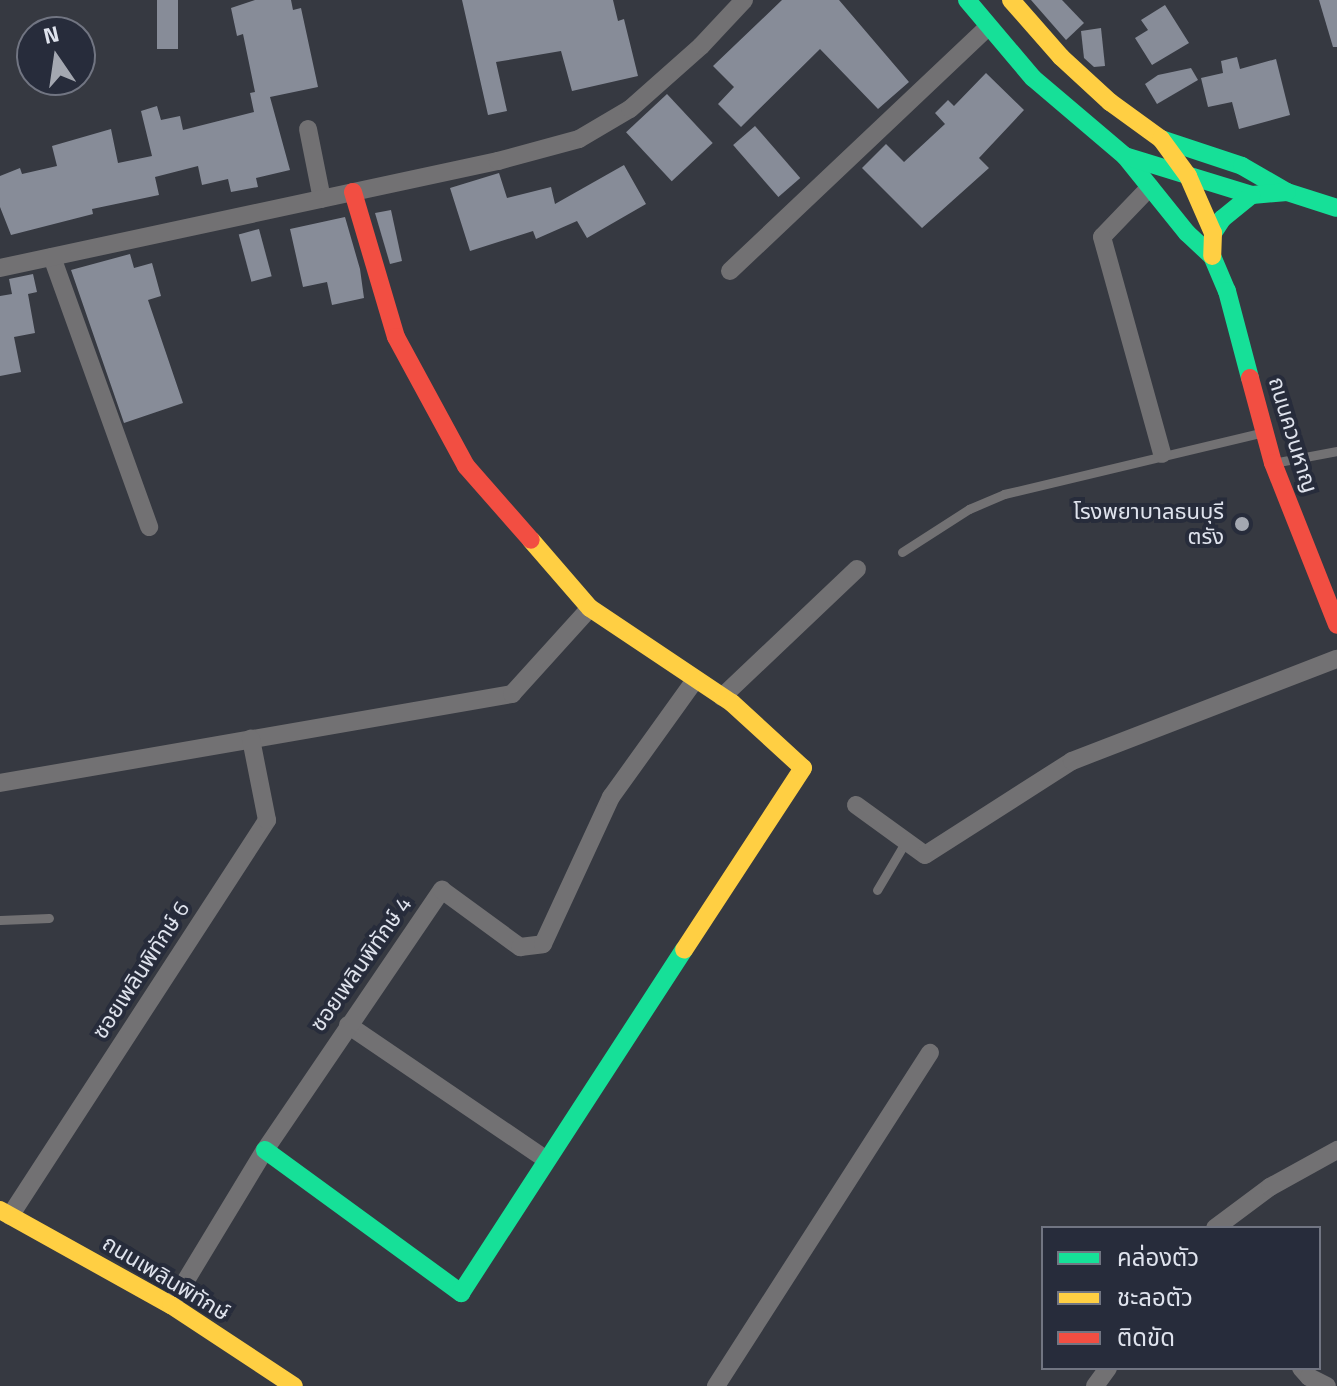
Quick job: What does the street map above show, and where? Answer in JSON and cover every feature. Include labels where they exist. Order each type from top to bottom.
[{"type":"street","points":[[0,268],[498,161],[579,139],[630,109],[701,46],[744,0]]},
{"type":"street","name":"ถนนควนหาญ","points":[[967,0],[1033,78],[1125,156],[1212,256],[1227,291],[1273,463],[1337,625]]},
{"type":"street","name":"ถนนควนหาญ","points":[[1011,0],[1061,57],[1110,102],[1161,139],[1188,176],[1213,233],[1212,256]]},
{"type":"street","points":[[730,271],[988,27]]},
{"type":"street","points":[[308,129],[322,199]]},
{"type":"street","points":[[1161,139],[1242,166],[1287,192],[1337,208]]},
{"type":"street","points":[[1125,156],[1252,195],[1287,192]]},
{"type":"street","points":[[1150,187],[1102,237],[1162,454]]},
{"type":"street","points":[[265,1150],[382,1232],[461,1293],[803,768],[722,697],[590,608],[466,466],[426,398],[396,337],[353,192]]},
{"type":"street","points":[[1213,233],[1222,219],[1252,195]]},
{"type":"street","points":[[52,257],[149,527]]},
{"type":"street","points":[[722,697],[857,569]]},
{"type":"street","points":[[0,783],[512,694],[590,608]]},
{"type":"street","points":[[856,805],[925,855],[1072,761],[1337,659]]},
{"type":"street","name":"ซอยเพลินพิทักษ์ 4","points":[[171,1305],[265,1150],[442,890],[520,947],[543,944],[611,797],[695,680]]},
{"type":"street","name":"ซอยเพลินพิทักษ์ 6","points":[[3,1213],[267,820],[251,739]]},
{"type":"street","points":[[348,1025],[547,1160]]},
{"type":"street","points":[[716,1386],[930,1053]]},
{"type":"street","points":[[1218,1226],[1270,1187],[1337,1150]]},
{"type":"street","name":"ถนนเพลินพิทักษ์","points":[[3,1213],[171,1305],[294,1386]]},
{"type":"street","points":[[1303,1370],[1309,1377],[1327,1386]]},
{"type":"lane","points":[[902,552],[969,509],[1004,494],[1264,432]]},
{"type":"lane","points":[[1273,463],[1337,451]]},
{"type":"lane","points":[[877,890],[906,841]]},
{"type":"lane","points":[[0,920],[49,918]]},
{"type":"building","points":[[157,0],[178,0],[178,49],[157,49]]},
{"type":"building","points":[[255,0],[291,0],[293,10],[301,8],[318,87],[270,97],[290,170],[256,178],[258,187],[231,192],[228,179],[202,185],[198,166],[155,177],[159,195],[92,209],[93,214],[11,235],[0,207],[0,176],[20,168],[22,174],[57,166],[52,146],[111,129],[118,163],[152,156],[141,111],[157,106],[161,120],[180,116],[183,130],[254,112],[250,93],[255,92],[243,34],[237,36],[231,8]]},
{"type":"building","points":[[462,0],[613,0],[618,21],[624,19],[638,76],[572,91],[561,51],[496,62],[507,111],[488,115]]},
{"type":"building","points":[[782,0],[839,0],[909,82],[878,109],[820,49],[741,127],[718,104],[734,87],[713,66]]},
{"type":"building","points":[[1031,0],[1062,0],[1084,23],[1066,40]]},
{"type":"building","points":[[1319,0],[1337,0],[1337,47],[1333,47]]},
{"type":"building","points":[[1165,5],[1189,43],[1152,65],[1135,38],[1148,30],[1141,20]]},
{"type":"building","points":[[1101,28],[1105,66],[1094,67],[1084,58],[1081,31]]},
{"type":"building","points":[[1237,57],[1240,69],[1276,59],[1290,115],[1239,129],[1232,102],[1208,107],[1201,78],[1223,73],[1221,61]]},
{"type":"building","points":[[1191,68],[1198,80],[1157,104],[1145,84],[1158,75]]},
{"type":"building","points":[[986,73],[1024,110],[979,158],[989,168],[922,228],[862,168],[886,144],[904,162],[945,124],[935,113],[948,100],[954,106]]},
{"type":"building","points":[[667,94],[713,143],[672,181],[626,132]]},
{"type":"building","points":[[755,126],[800,178],[778,197],[733,145]]},
{"type":"building","points":[[624,165],[646,204],[587,238],[577,221],[536,239],[533,231],[470,251],[450,188],[499,173],[507,198],[551,187],[555,204]]},
{"type":"building","points":[[391,210],[402,261],[390,264],[375,213]]},
{"type":"building","points":[[345,217],[360,269],[364,298],[332,305],[327,282],[303,287],[290,229]]},
{"type":"building","points":[[259,229],[272,276],[251,282],[239,234]]},
{"type":"building","points":[[130,254],[134,268],[152,263],[161,296],[148,300],[183,403],[124,423],[71,270]]},
{"type":"building","points":[[33,274],[37,292],[28,294],[35,333],[14,337],[21,372],[0,376],[0,296],[12,294],[9,279]]},
{"type":"traffic: fast","points":[[967,0],[1033,78],[1125,156],[1187,233],[1212,256],[1227,291],[1250,378]]},
{"type":"traffic: fast","points":[[1161,139],[1242,166],[1287,192],[1337,208]]},
{"type":"traffic: fast","points":[[1125,156],[1252,195],[1287,192]]},
{"type":"traffic: fast","points":[[1213,233],[1222,219],[1252,195]]},
{"type":"traffic: fast","points":[[265,1150],[461,1293],[684,950]]},
{"type":"traffic: slow","points":[[1011,0],[1061,57],[1110,102],[1161,139],[1188,176],[1213,233],[1212,256]]},
{"type":"traffic: slow","points":[[531,540],[590,608],[732,703],[803,768],[684,950]]},
{"type":"traffic: slow","points":[[0,1210],[171,1305],[294,1386]]},
{"type":"traffic: jam","points":[[353,192],[396,337],[466,466],[531,540]]},
{"type":"traffic: jam","points":[[1250,378],[1273,463],[1337,625]]},
{"type":"place","name":"โรงพยาบาลธนบุรี ตรัง","points":[[1242,524]]}]
